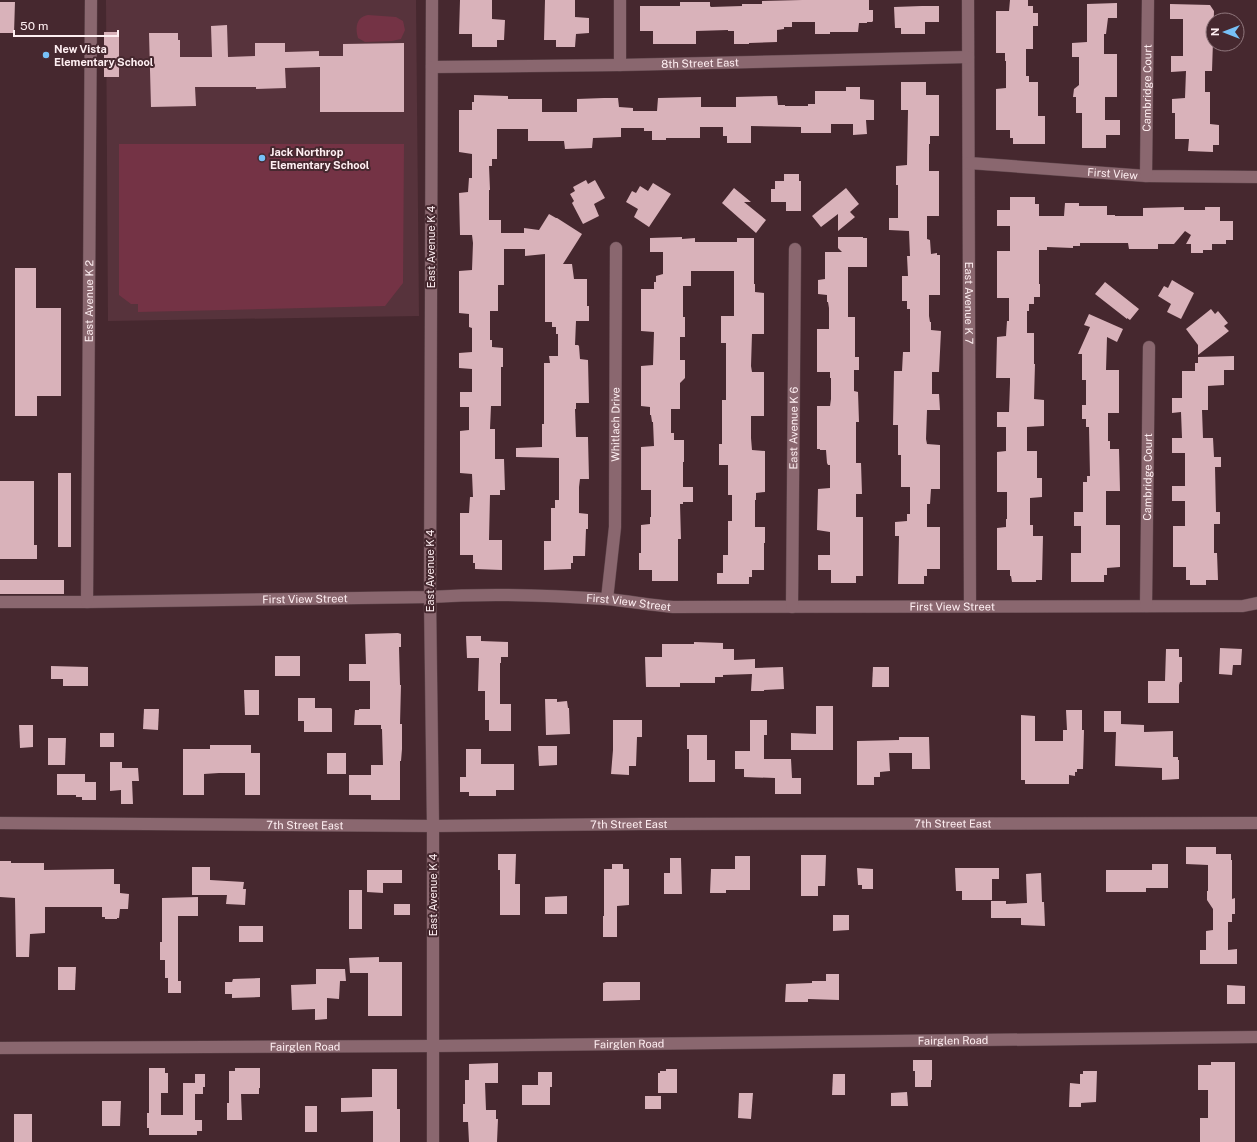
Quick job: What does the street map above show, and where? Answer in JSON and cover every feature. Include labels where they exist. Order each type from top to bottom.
[{"type":"street","name":"East Avenue K 2","points":[[87,602],[91,0]]},
{"type":"street","name":"East Avenue K 4","points":[[432,0],[430,597],[433,826],[433,1142]]},
{"type":"street","points":[[620,0],[620,65]]},
{"type":"street","name":"East Avenue K 7","points":[[968,0],[970,606]]},
{"type":"street","name":"Cambridge Court","points":[[1146,176],[1148,0]]},
{"type":"street","name":"8th Street East","points":[[432,67],[620,65],[968,57]]},
{"type":"street","name":"First View","points":[[969,163],[1146,176],[1257,177]]},
{"type":"street","name":"Whitlach Drive","points":[[607,599],[615,527],[616,248]]},
{"type":"street","name":"East Avenue K 6","points":[[792,607],[796,249]]},
{"type":"street","name":"Cambridge Court","points":[[1146,606],[1149,347]]},
{"type":"street","name":"First View Street","points":[[0,602],[531,595],[607,599],[672,607],[1244,606],[1257,603]]},
{"type":"street","name":"7th Street East","points":[[0,823],[433,826],[641,824],[1257,823]]},
{"type":"street","name":"Fairglen Road","points":[[0,1048],[433,1046],[1257,1037]]},
{"type":"shaded area","name":"Jack Northrop Elementary School","points":[[106,0],[416,0],[419,316],[108,321]]},
{"type":"shaded area","points":[[368,15],[396,17],[403,21],[405,30],[401,39],[392,41],[365,42],[358,38],[357,24],[361,18]]},
{"type":"shaded area","points":[[119,144],[404,144],[403,283],[385,306],[138,312],[138,304],[131,304],[119,295]]},
{"type":"building","points":[[460,0],[492,0],[492,19],[505,20],[504,40],[497,40],[497,47],[472,47],[472,34],[459,34]]},
{"type":"building","points":[[545,0],[575,0],[575,17],[589,18],[589,33],[576,34],[575,47],[556,47],[556,40],[544,40]]},
{"type":"building","points":[[869,0],[869,10],[873,10],[873,21],[859,23],[858,32],[830,32],[830,34],[815,34],[815,22],[792,22],[792,27],[784,27],[784,29],[777,30],[777,42],[749,44],[734,44],[734,31],[728,30],[696,31],[696,44],[653,44],[653,31],[640,31],[640,6],[680,6],[680,2],[710,2],[711,7],[742,6],[742,4],[762,4],[762,1]]},
{"type":"building","points":[[1010,0],[1028,0],[1028,6],[1033,6],[1033,13],[1038,13],[1038,26],[1033,26],[1033,49],[1026,49],[1026,76],[1029,76],[1029,82],[1038,82],[1038,116],[1045,116],[1045,144],[1013,144],[1013,138],[1010,138],[1010,130],[996,130],[996,89],[1006,88],[1006,61],[1005,53],[996,53],[996,11],[1009,11]]},
{"type":"building","points":[[0,2],[15,2],[14,33],[0,33]]},
{"type":"building","points":[[1117,3],[1117,18],[1108,18],[1106,34],[1104,34],[1104,54],[1117,54],[1117,97],[1105,97],[1105,120],[1120,120],[1120,135],[1106,135],[1106,148],[1082,148],[1082,113],[1076,113],[1076,97],[1073,97],[1074,89],[1079,85],[1079,57],[1072,57],[1072,43],[1087,42],[1087,4]]},
{"type":"building","points":[[1170,4],[1210,5],[1214,11],[1205,12],[1205,52],[1213,52],[1212,71],[1205,71],[1205,92],[1210,92],[1210,124],[1219,125],[1219,145],[1213,145],[1213,152],[1188,151],[1189,139],[1175,139],[1175,113],[1172,113],[1172,99],[1185,98],[1186,71],[1171,72],[1171,56],[1183,56],[1183,19],[1170,19]]},
{"type":"building","points":[[939,6],[939,22],[925,22],[925,34],[901,34],[901,28],[895,28],[894,7]]},
{"type":"building","points":[[227,25],[228,57],[255,56],[255,43],[285,43],[285,52],[319,51],[319,56],[343,56],[343,44],[404,43],[404,112],[320,112],[320,67],[285,68],[286,88],[256,89],[256,87],[195,87],[196,106],[151,107],[149,33],[178,33],[178,40],[180,40],[180,57],[212,57],[211,26]]},
{"type":"building","points":[[104,32],[119,32],[119,77],[104,77]]},
{"type":"building","points":[[901,82],[926,82],[926,95],[939,95],[939,136],[930,136],[929,171],[939,171],[939,216],[927,216],[927,239],[930,240],[931,254],[937,253],[937,255],[940,255],[940,295],[929,295],[929,316],[931,330],[941,331],[939,372],[932,372],[932,394],[939,394],[940,410],[927,410],[926,439],[927,444],[940,445],[940,489],[931,489],[930,504],[927,504],[927,527],[940,527],[940,569],[927,569],[927,576],[924,576],[924,584],[898,584],[899,536],[895,536],[895,522],[907,521],[907,514],[910,514],[910,487],[901,487],[901,455],[898,455],[898,425],[893,425],[894,371],[902,371],[903,352],[910,352],[910,309],[907,309],[907,301],[902,301],[902,276],[908,276],[907,256],[910,256],[909,231],[889,230],[889,218],[898,218],[898,185],[896,185],[896,166],[907,165],[908,110],[901,110]]},
{"type":"building","points":[[846,87],[860,87],[860,99],[874,100],[874,120],[866,120],[867,134],[853,135],[853,124],[831,124],[831,133],[801,133],[801,127],[751,126],[751,143],[727,143],[727,136],[723,136],[723,127],[700,127],[700,138],[666,138],[666,140],[652,140],[652,131],[644,131],[644,128],[621,128],[621,137],[593,138],[592,148],[565,149],[564,141],[528,141],[528,129],[497,129],[497,159],[492,159],[492,166],[489,166],[489,220],[501,220],[501,233],[524,233],[524,228],[539,230],[549,214],[582,234],[563,264],[572,264],[574,279],[587,279],[587,306],[589,306],[589,321],[576,321],[575,345],[579,346],[580,359],[588,360],[589,403],[576,403],[575,409],[576,437],[588,437],[589,479],[580,479],[579,513],[588,514],[588,529],[586,529],[585,556],[573,556],[571,569],[544,570],[544,541],[551,541],[551,508],[555,508],[555,500],[559,500],[559,458],[516,457],[516,448],[542,447],[542,424],[544,424],[544,363],[550,363],[549,356],[558,356],[558,334],[556,334],[556,327],[552,327],[552,322],[545,322],[545,254],[525,256],[525,249],[504,249],[504,285],[498,285],[498,311],[490,311],[490,340],[492,340],[492,347],[503,348],[503,367],[501,367],[501,406],[491,406],[490,429],[495,429],[495,459],[504,459],[505,490],[500,490],[500,495],[490,495],[489,540],[502,540],[502,570],[475,569],[473,555],[460,555],[460,513],[469,513],[470,497],[473,497],[472,474],[460,473],[460,431],[469,430],[469,407],[460,407],[460,392],[472,392],[472,369],[459,368],[459,353],[472,352],[472,328],[469,327],[469,314],[459,313],[459,271],[472,270],[473,243],[472,235],[460,235],[459,193],[468,192],[469,178],[472,178],[472,154],[459,152],[459,110],[472,110],[474,95],[508,96],[508,99],[542,99],[542,112],[577,112],[577,99],[604,98],[618,98],[619,107],[633,108],[633,111],[657,111],[658,98],[701,97],[701,107],[736,107],[736,97],[777,96],[778,105],[808,106],[808,104],[815,104],[815,91],[846,91]]},
{"type":"building","points":[[784,174],[799,174],[799,181],[801,181],[801,211],[786,211],[786,202],[771,202],[771,189],[775,189],[775,181],[784,181]]},
{"type":"building","points":[[586,180],[588,184],[595,180],[605,198],[594,204],[599,216],[583,224],[572,203],[574,201],[570,194],[575,191],[573,187]]},
{"type":"building","points":[[653,183],[671,194],[649,227],[634,217],[638,209],[626,202],[632,191],[636,193],[640,186],[648,191]]},
{"type":"building","points":[[734,188],[751,202],[744,202],[766,220],[756,233],[722,203]]},
{"type":"building","points":[[846,188],[859,204],[850,212],[855,217],[838,231],[838,214],[821,227],[812,216]]},
{"type":"building","points":[[1010,197],[1035,197],[1035,204],[1039,204],[1039,216],[1064,216],[1065,203],[1079,203],[1079,206],[1107,206],[1107,215],[1115,216],[1143,216],[1143,208],[1184,207],[1184,210],[1205,210],[1205,207],[1220,207],[1220,221],[1233,221],[1233,240],[1226,240],[1226,244],[1212,244],[1212,250],[1203,250],[1203,253],[1191,253],[1191,244],[1186,244],[1191,235],[1185,231],[1174,244],[1158,244],[1158,249],[1129,249],[1128,243],[1080,243],[1080,246],[1073,246],[1073,248],[1047,247],[1047,250],[1039,250],[1040,297],[1034,297],[1034,304],[1029,304],[1029,311],[1027,311],[1027,333],[1034,333],[1034,399],[1044,400],[1044,426],[1027,427],[1027,451],[1037,451],[1037,478],[1042,478],[1042,497],[1030,498],[1030,525],[1033,525],[1033,536],[1043,536],[1042,580],[1036,580],[1036,582],[1012,582],[1010,570],[997,570],[997,528],[1006,527],[1007,492],[997,492],[997,452],[1006,451],[1006,427],[997,427],[997,412],[1009,412],[1010,378],[996,378],[997,337],[1006,336],[1007,321],[1009,321],[1009,298],[997,298],[997,251],[1010,251],[1010,226],[997,226],[997,210],[1010,210]]},
{"type":"building","points":[[682,237],[682,239],[695,238],[695,242],[737,242],[737,238],[754,238],[754,284],[755,292],[764,293],[764,334],[752,334],[751,366],[752,372],[764,372],[764,416],[751,416],[751,438],[752,450],[765,451],[765,492],[756,493],[755,527],[765,527],[765,543],[764,570],[752,570],[752,577],[749,577],[749,584],[717,584],[717,573],[723,573],[723,555],[728,555],[728,521],[732,521],[732,495],[728,495],[728,465],[719,465],[719,444],[722,444],[722,400],[726,400],[726,343],[721,343],[721,316],[734,316],[734,271],[691,271],[691,286],[683,286],[683,317],[685,317],[685,337],[680,337],[680,360],[685,360],[685,378],[680,383],[680,409],[671,409],[671,433],[674,433],[674,440],[684,440],[683,487],[693,487],[693,502],[683,502],[683,504],[680,504],[681,539],[678,539],[678,581],[652,581],[652,570],[639,570],[639,553],[641,553],[641,525],[650,524],[651,517],[651,490],[641,490],[641,447],[654,446],[653,422],[650,415],[650,407],[641,406],[641,366],[653,365],[654,332],[641,331],[641,289],[654,289],[656,276],[663,274],[663,252],[650,252],[650,238]]},
{"type":"building","points":[[838,237],[867,238],[867,267],[848,267],[848,317],[855,317],[855,357],[859,357],[859,370],[854,370],[854,391],[858,392],[859,422],[856,422],[856,463],[861,463],[862,494],[856,494],[856,517],[863,517],[863,576],[856,576],[856,583],[831,583],[831,570],[818,570],[818,555],[830,555],[830,532],[817,530],[818,489],[830,488],[830,465],[827,463],[826,450],[817,449],[817,406],[830,406],[831,378],[830,372],[817,372],[817,329],[829,329],[829,308],[827,295],[818,294],[818,280],[825,279],[825,252],[842,252],[838,248]]},
{"type":"building","points":[[15,268],[36,268],[36,308],[61,308],[61,396],[37,396],[37,416],[15,416]]},
{"type":"building","points":[[1172,280],[1194,293],[1181,319],[1167,312],[1171,304],[1158,296],[1164,286],[1168,288]]},
{"type":"building","points":[[1105,282],[1139,309],[1130,320],[1095,294]]},
{"type":"building","points":[[1211,309],[1215,314],[1218,311],[1228,323],[1224,326],[1229,331],[1198,355],[1198,345],[1186,329]]},
{"type":"building","points":[[1089,314],[1123,329],[1117,342],[1107,337],[1106,370],[1119,370],[1119,413],[1108,413],[1108,441],[1110,441],[1110,449],[1119,449],[1120,491],[1106,491],[1106,525],[1120,525],[1120,567],[1107,568],[1107,575],[1104,575],[1104,582],[1071,582],[1071,553],[1081,553],[1081,526],[1074,526],[1074,512],[1083,512],[1083,482],[1087,482],[1087,476],[1090,476],[1089,427],[1086,427],[1086,419],[1082,419],[1082,405],[1086,405],[1086,380],[1082,380],[1082,354],[1078,354],[1090,327],[1084,325]]},
{"type":"building","points":[[1234,356],[1234,370],[1224,370],[1224,385],[1208,386],[1208,410],[1202,410],[1203,438],[1213,438],[1214,457],[1221,457],[1221,467],[1215,467],[1216,512],[1220,512],[1220,524],[1214,524],[1214,553],[1217,553],[1218,580],[1206,580],[1206,585],[1190,585],[1190,580],[1186,580],[1186,567],[1173,567],[1173,526],[1185,526],[1185,501],[1172,501],[1172,486],[1185,486],[1185,453],[1172,453],[1172,438],[1182,438],[1181,412],[1172,413],[1172,398],[1182,398],[1182,371],[1195,371],[1195,363],[1198,363],[1198,357]]},
{"type":"building","points":[[58,473],[71,473],[71,547],[58,547]]},
{"type":"building","points":[[0,481],[34,481],[34,545],[37,545],[37,559],[0,559]]},
{"type":"building","points":[[0,580],[64,580],[64,594],[0,594]]},
{"type":"building","points":[[365,634],[401,634],[401,647],[399,647],[401,685],[400,724],[402,724],[400,800],[371,800],[371,795],[349,795],[349,775],[371,775],[371,765],[383,765],[381,725],[354,725],[355,710],[370,709],[370,681],[349,681],[349,664],[366,664]]},
{"type":"building","points":[[466,636],[481,636],[481,641],[508,642],[508,657],[501,657],[500,663],[500,704],[511,704],[511,731],[489,731],[489,720],[485,720],[485,691],[478,691],[479,658],[467,658]]},
{"type":"building","points":[[694,642],[723,643],[723,649],[734,649],[734,660],[755,659],[755,668],[783,667],[784,689],[751,691],[752,674],[723,675],[723,677],[715,677],[715,683],[680,683],[680,687],[646,687],[645,657],[662,657],[662,644],[694,644]]},
{"type":"building","points":[[1220,648],[1242,649],[1241,665],[1233,665],[1232,675],[1219,674]]},
{"type":"building","points":[[1166,649],[1179,649],[1179,657],[1182,657],[1182,682],[1180,682],[1179,685],[1179,703],[1148,703],[1148,681],[1165,681]]},
{"type":"building","points":[[275,656],[300,656],[300,676],[275,676]]},
{"type":"building","points":[[51,666],[88,667],[88,686],[63,686],[63,679],[51,679]]},
{"type":"building","points":[[873,667],[889,667],[889,687],[872,687]]},
{"type":"building","points":[[244,690],[259,690],[259,715],[245,715]]},
{"type":"building","points":[[298,698],[315,698],[315,708],[332,709],[332,732],[304,732],[304,721],[298,721]]},
{"type":"building","points":[[545,699],[557,699],[557,702],[567,701],[569,708],[570,734],[546,735]]},
{"type":"building","points":[[816,706],[833,706],[833,750],[791,750],[791,733],[816,734]]},
{"type":"building","points":[[144,709],[159,709],[158,730],[143,729]]},
{"type":"building","points":[[1066,710],[1082,710],[1082,730],[1084,730],[1083,769],[1077,769],[1075,776],[1069,775],[1069,784],[1025,784],[1025,780],[1021,780],[1021,715],[1035,716],[1035,741],[1063,741],[1063,730],[1067,730]]},
{"type":"building","points":[[1104,711],[1121,711],[1121,724],[1144,725],[1144,732],[1173,731],[1173,757],[1178,757],[1179,760],[1179,779],[1162,780],[1162,768],[1115,766],[1116,732],[1104,732]]},
{"type":"building","points":[[613,720],[642,720],[642,737],[637,737],[636,766],[629,766],[629,775],[611,774]]},
{"type":"building","points":[[750,720],[767,720],[767,735],[764,735],[764,759],[791,759],[792,778],[801,778],[801,794],[775,794],[775,778],[744,777],[744,769],[735,769],[735,751],[750,751]]},
{"type":"building","points":[[19,725],[33,725],[33,747],[20,748]]},
{"type":"building","points":[[100,733],[114,733],[114,747],[100,747]]},
{"type":"building","points":[[687,735],[707,735],[707,760],[715,760],[715,782],[689,782],[689,749],[687,749]]},
{"type":"building","points":[[899,737],[929,737],[930,769],[912,769],[912,753],[889,753],[890,771],[880,772],[880,777],[874,777],[874,785],[857,785],[857,741],[899,740]]},
{"type":"building","points":[[48,738],[66,738],[65,765],[48,765]]},
{"type":"building","points":[[210,745],[251,745],[251,753],[260,753],[260,795],[245,795],[245,773],[219,773],[204,774],[204,795],[183,795],[183,749],[210,749]]},
{"type":"building","points":[[538,746],[557,746],[557,765],[539,766]]},
{"type":"building","points":[[466,749],[481,749],[481,764],[514,764],[514,790],[496,790],[496,796],[469,796],[469,792],[460,792],[460,777],[466,777]]},
{"type":"building","points":[[327,753],[346,753],[346,774],[327,774]]},
{"type":"building","points":[[110,762],[122,762],[122,768],[138,768],[139,781],[132,781],[133,804],[121,804],[121,790],[110,791]]},
{"type":"building","points":[[57,774],[85,774],[85,782],[96,782],[96,800],[82,800],[82,797],[76,797],[76,795],[57,795]]},
{"type":"building","points":[[1186,847],[1216,847],[1216,854],[1231,854],[1232,899],[1235,898],[1235,914],[1232,914],[1232,922],[1228,922],[1228,950],[1237,949],[1237,964],[1200,964],[1200,950],[1206,950],[1206,931],[1213,930],[1213,909],[1207,900],[1208,865],[1186,864]]},
{"type":"building","points":[[498,854],[516,854],[515,884],[520,884],[520,915],[500,915],[500,870],[498,870]]},
{"type":"building","points":[[801,855],[826,855],[825,886],[818,886],[818,896],[801,896]]},
{"type":"building","points":[[735,856],[750,856],[750,890],[726,890],[726,893],[710,893],[711,869],[735,869]]},
{"type":"building","points":[[670,858],[681,858],[682,894],[664,894],[664,873],[670,873]]},
{"type":"building","points":[[0,861],[11,861],[11,863],[44,863],[44,870],[114,869],[114,884],[120,884],[120,893],[129,894],[128,909],[120,909],[119,918],[117,919],[105,919],[105,917],[102,917],[102,907],[45,907],[45,933],[30,934],[29,957],[16,957],[15,898],[0,897]]},
{"type":"building","points":[[612,864],[623,864],[623,869],[629,869],[629,905],[617,906],[617,937],[603,937],[604,869],[612,869]]},
{"type":"building","points":[[1152,864],[1168,864],[1168,888],[1146,888],[1146,892],[1106,892],[1106,870],[1152,870]]},
{"type":"building","points":[[192,867],[210,867],[210,880],[244,882],[243,889],[246,889],[245,905],[226,904],[227,895],[192,895]]},
{"type":"building","points":[[857,868],[873,869],[873,889],[862,889],[862,885],[858,885]]},
{"type":"building","points":[[955,868],[999,868],[999,879],[992,879],[992,900],[962,900],[962,891],[956,891]]},
{"type":"building","points":[[367,870],[402,870],[402,883],[383,883],[383,893],[367,892]]},
{"type":"building","points":[[1041,873],[1045,926],[1021,925],[1021,918],[991,918],[991,901],[1006,901],[1006,904],[1027,903],[1026,874]]},
{"type":"building","points":[[349,890],[362,890],[362,929],[349,929]]},
{"type":"building","points":[[567,896],[567,914],[545,914],[545,897]]},
{"type":"building","points":[[198,897],[198,916],[178,916],[178,981],[181,981],[181,993],[168,993],[168,978],[165,978],[165,960],[160,960],[160,942],[162,942],[162,898]]},
{"type":"building","points":[[394,904],[410,904],[410,915],[394,915]]},
{"type":"building","points":[[833,915],[849,915],[849,930],[833,931]]},
{"type":"building","points":[[239,926],[263,926],[263,942],[239,942]]},
{"type":"building","points":[[379,957],[379,962],[402,962],[402,1016],[368,1016],[368,973],[350,973],[349,958]]},
{"type":"building","points":[[58,967],[76,967],[75,990],[58,990]]},
{"type":"building","points":[[316,969],[345,969],[346,981],[340,981],[339,999],[327,998],[327,1019],[315,1020],[315,1009],[292,1010],[291,985],[316,984]]},
{"type":"building","points":[[826,974],[839,974],[839,1000],[808,999],[808,1002],[785,1002],[786,984],[826,981]]},
{"type":"building","points":[[260,978],[260,997],[232,998],[232,994],[225,994],[225,982],[232,982],[233,979]]},
{"type":"building","points":[[640,982],[640,1000],[603,1001],[603,983]]},
{"type":"building","points":[[1227,985],[1245,986],[1245,1004],[1227,1004]]},
{"type":"building","points":[[913,1060],[932,1060],[931,1087],[915,1087]]},
{"type":"building","points":[[1211,1062],[1235,1062],[1235,1142],[1200,1142],[1200,1118],[1208,1118],[1208,1090],[1198,1090],[1198,1065],[1211,1065]]},
{"type":"building","points":[[498,1063],[498,1083],[485,1083],[486,1110],[496,1110],[496,1119],[498,1119],[497,1142],[469,1142],[468,1122],[463,1122],[463,1104],[465,1104],[465,1080],[469,1080],[469,1064]]},
{"type":"building","points":[[149,1068],[165,1068],[165,1073],[168,1073],[168,1093],[161,1093],[161,1115],[183,1115],[183,1083],[195,1083],[195,1074],[205,1074],[205,1087],[203,1087],[203,1094],[195,1094],[195,1120],[202,1120],[202,1131],[197,1131],[197,1135],[149,1135],[149,1128],[147,1128],[147,1113],[149,1113]]},
{"type":"building","points":[[235,1068],[260,1068],[260,1088],[259,1094],[241,1094],[242,1120],[227,1120],[227,1103],[229,1103],[229,1071],[235,1071]]},
{"type":"building","points":[[372,1069],[397,1069],[397,1109],[400,1109],[400,1142],[373,1142],[373,1111],[341,1112],[341,1098],[372,1097]]},
{"type":"building","points":[[666,1069],[677,1069],[677,1093],[658,1093],[658,1073],[660,1073],[660,1071],[666,1071]]},
{"type":"building","points":[[1083,1071],[1097,1071],[1096,1102],[1081,1103],[1081,1107],[1069,1107],[1070,1083],[1080,1084],[1080,1074],[1083,1074]]},
{"type":"building","points":[[538,1072],[552,1072],[550,1105],[522,1105],[522,1085],[538,1085]]},
{"type":"building","points":[[833,1074],[845,1074],[845,1095],[832,1095]]},
{"type":"building","points":[[907,1092],[908,1106],[891,1106],[891,1093]]},
{"type":"building","points":[[739,1093],[753,1093],[751,1119],[738,1118]]},
{"type":"building","points":[[645,1096],[661,1096],[661,1109],[645,1109]]},
{"type":"building","points":[[102,1101],[121,1101],[120,1126],[102,1126]]},
{"type":"building","points":[[305,1106],[317,1106],[317,1132],[305,1132]]},
{"type":"building","points":[[14,1114],[32,1114],[32,1142],[14,1142]]},
{"type":"place","name":"New Vista Elementary School","points":[[46,55]]},
{"type":"place","name":"Jack Northrop Elementary School","points":[[262,158]]}]
